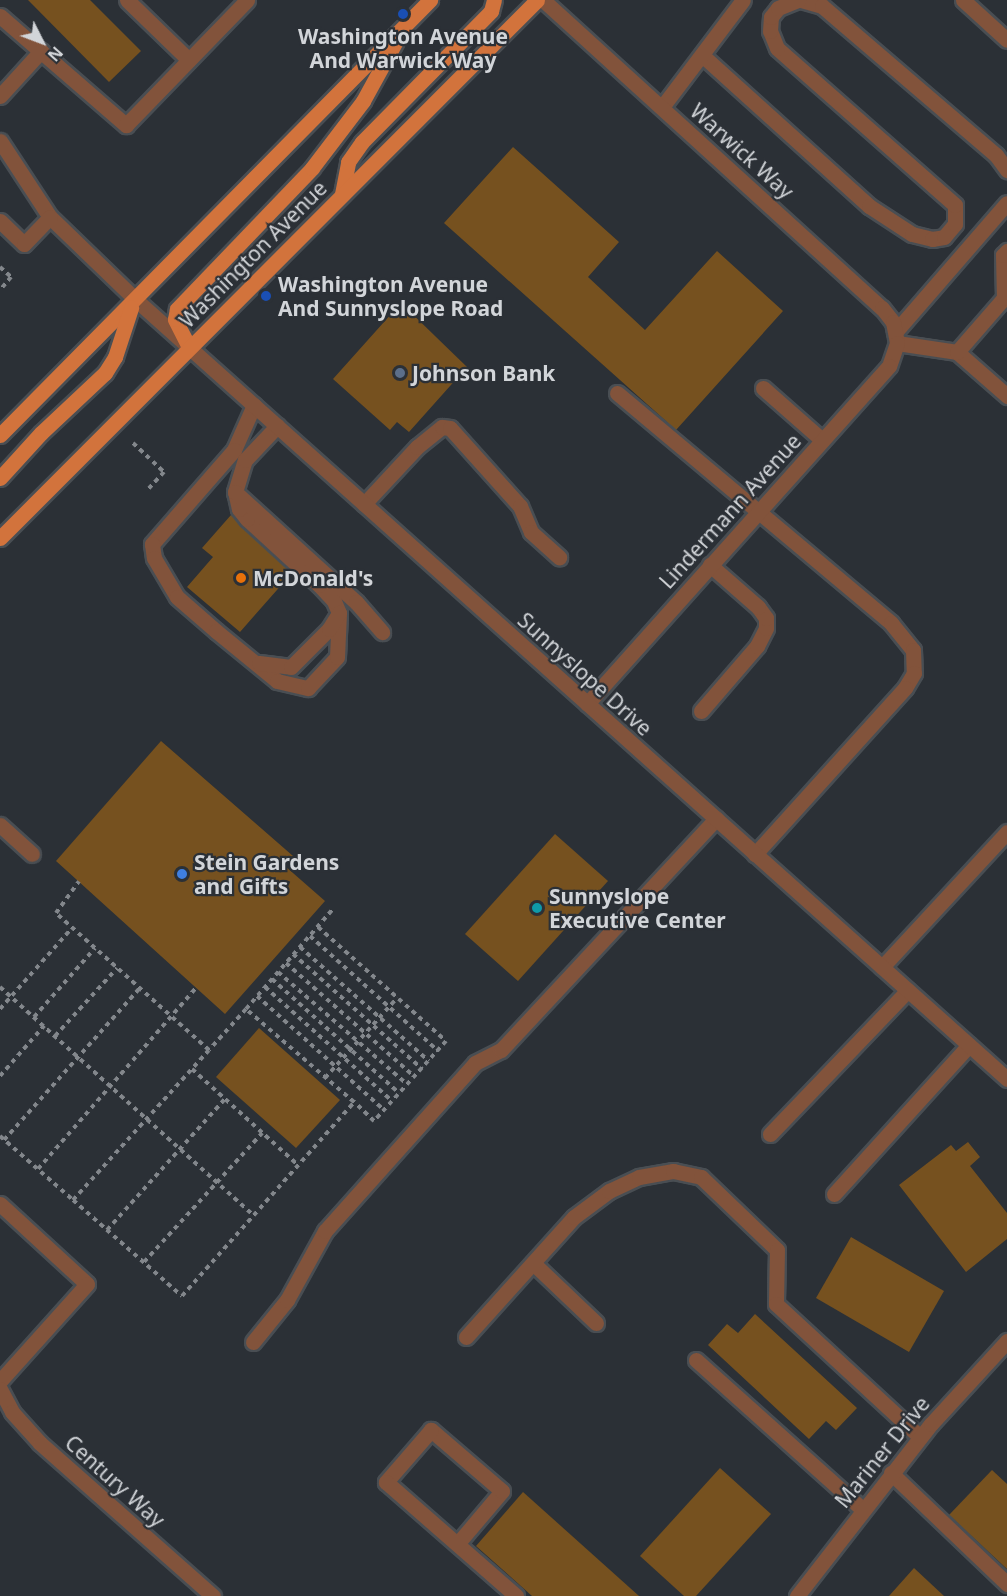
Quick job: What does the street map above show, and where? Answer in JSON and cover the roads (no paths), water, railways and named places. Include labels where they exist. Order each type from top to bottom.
[{"type":"main road","points":[[3,426],[135,299],[430,0]]},
{"type":"main road","points":[[342,194],[348,162],[362,142],[491,11],[494,0]]},
{"type":"main road","name":"Washington Avenue","points":[[0,538],[537,0]]},
{"type":"main road","points":[[189,347],[175,319],[177,309],[312,168],[363,101],[406,24]]},
{"type":"main road","points":[[0,478],[105,373],[115,357],[122,328],[135,299]]},
{"type":"street","points":[[127,0],[189,60]]},
{"type":"street","points":[[0,15],[126,125],[248,0]]},
{"type":"street","name":"Warwick Way","points":[[543,0],[882,308],[897,337]]},
{"type":"street","points":[[662,107],[703,56],[743,0]]},
{"type":"street","points":[[703,56],[869,206],[912,234],[932,239],[944,237],[955,224],[955,205],[777,48],[770,31],[771,17],[778,8],[799,0],[822,6],[996,155],[1007,170]]},
{"type":"street","points":[[963,0],[1007,40]]},
{"type":"street","points":[[0,96],[41,51]]},
{"type":"street","name":"Sunnyslope Drive","points":[[0,141],[50,217],[135,299],[1007,1078]]},
{"type":"street","name":"Lindermann Avenue","points":[[587,704],[889,366],[897,337],[1007,203]]},
{"type":"street","points":[[0,221],[24,244],[50,217]]},
{"type":"street","points":[[957,352],[1005,300],[1004,255],[1007,251]]},
{"type":"street","points":[[897,337],[957,352],[1007,396]]},
{"type":"street","points":[[763,388],[822,440]]},
{"type":"street","points":[[617,393],[891,622],[913,650],[914,673],[755,854]]},
{"type":"street","points":[[254,405],[234,450],[152,544],[164,580],[177,597],[277,681],[309,688],[337,657],[339,613],[334,601],[320,585],[247,519],[239,509],[235,492],[245,460],[277,426]]},
{"type":"street","points":[[364,504],[417,447],[442,427],[450,428],[520,506],[531,532],[559,557]]},
{"type":"street","points":[[235,492],[356,602],[382,632]]},
{"type":"street","points":[[701,711],[757,646],[766,628],[766,618],[758,607],[710,565]]},
{"type":"street","points":[[256,662],[291,667],[323,636],[339,613]]},
{"type":"street","points":[[253,1342],[287,1300],[333,1223],[475,1063],[501,1050],[716,819]]},
{"type":"street","points":[[0,825],[32,854]]},
{"type":"street","points":[[882,967],[1007,832]]},
{"type":"street","points":[[770,1134],[908,990]]},
{"type":"street","points":[[834,1194],[969,1045]]},
{"type":"street","points":[[466,1337],[574,1217],[609,1191],[639,1177],[673,1171],[701,1177],[777,1250],[776,1304],[920,1437]]},
{"type":"street","points":[[0,1204],[87,1284],[0,1381]]},
{"type":"street","points":[[533,1263],[596,1323]]},
{"type":"street","name":"Mariner Drive","points":[[796,1596],[920,1437],[1007,1341]]},
{"type":"street","points":[[696,1360],[862,1509]]},
{"type":"street","name":"Century Way","points":[[0,1389],[12,1412],[40,1443],[213,1596]]},
{"type":"street","points":[[458,1543],[502,1491],[431,1430],[386,1482],[516,1596]]},
{"type":"street","points":[[891,1473],[1007,1584]]},
{"type":"place","name":"Washington Avenue And Warwick Way","points":[[403,14]]},
{"type":"place","name":"Washington Avenue And Sunnyslope Road","points":[[266,296]]},
{"type":"place","name":"Johnson Bank","points":[[400,373]]},
{"type":"place","name":"McDonald's","points":[[241,578]]},
{"type":"place","name":"Stein Gardens and Gifts","points":[[182,874]]},
{"type":"place","name":"Sunnyslope Executive Center","points":[[537,908]]}]
